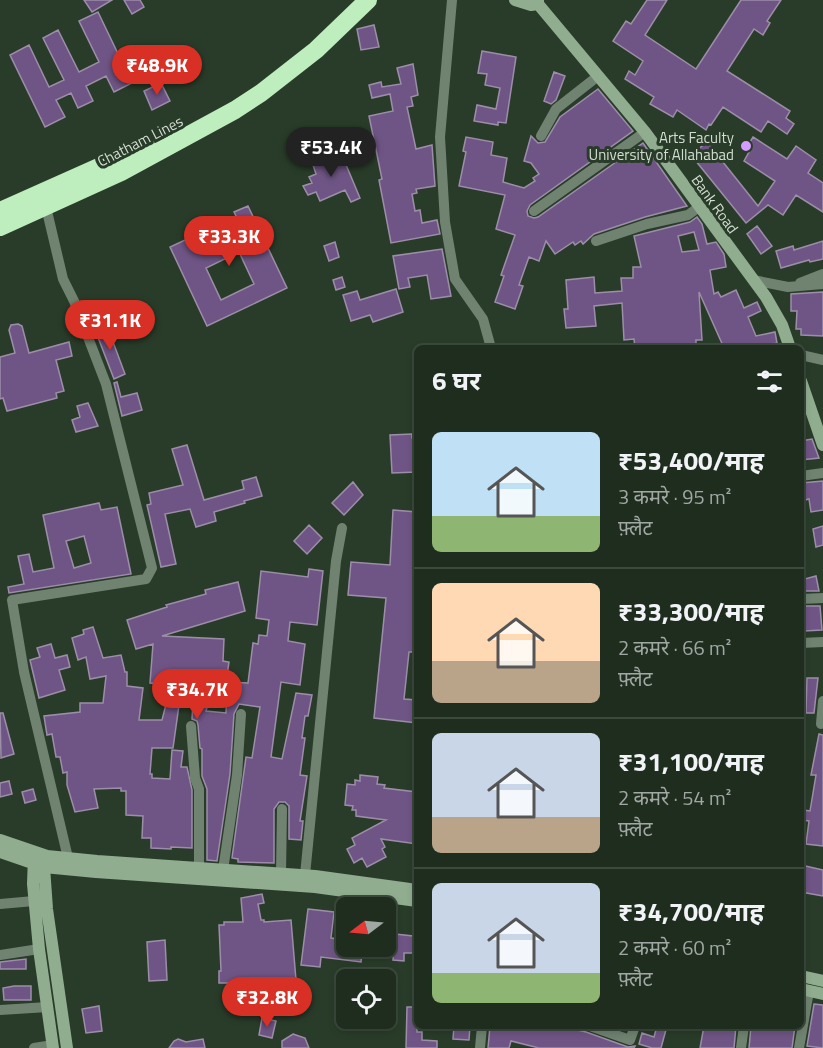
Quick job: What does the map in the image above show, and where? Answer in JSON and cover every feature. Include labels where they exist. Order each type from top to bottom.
[{"type":"highway","name":"Chatham Lines","points":[[0,212],[145,146],[238,97],[317,36],[354,0]]},
{"type":"highway","name":"Chatham Lines","points":[[0,227],[121,172],[235,110],[261,93],[316,50],[368,0]]},
{"type":"main road","points":[[515,0],[531,5],[538,2]]},
{"type":"main road","name":"Bank Road","points":[[538,2],[645,132],[766,297],[782,325],[789,345]]},
{"type":"main road","points":[[804,390],[823,445]]},
{"type":"main road","points":[[0,840],[40,860],[68,858],[305,875],[388,884],[414,889]]},
{"type":"main road","points":[[0,852],[40,860],[315,887],[414,901]]},
{"type":"main road","points":[[40,860],[34,901],[53,1047]]},
{"type":"main road","points":[[40,860],[67,1048]]},
{"type":"main road","points":[[804,977],[823,981]]},
{"type":"main road","points":[[805,990],[823,994]]},
{"type":"street","points":[[452,0],[440,137],[445,222],[455,279],[483,319],[490,345]]},
{"type":"street","points":[[541,136],[556,109],[598,76]]},
{"type":"street","points":[[534,211],[645,132]]},
{"type":"street","points":[[46,207],[63,279],[74,301],[106,384],[152,568],[146,579],[12,600],[24,672],[68,858]]},
{"type":"street","points":[[596,241],[647,224],[688,215],[699,207]]},
{"type":"street","points":[[788,287],[823,274]]},
{"type":"street","points":[[753,280],[788,287],[823,284]]},
{"type":"street","points":[[804,356],[823,360]]},
{"type":"street","points":[[804,476],[823,473]]},
{"type":"street","points":[[305,875],[336,561],[342,528]]},
{"type":"street","points":[[804,599],[823,598]]},
{"type":"street","points":[[804,643],[823,642]]},
{"type":"street","points":[[821,724],[823,701]]},
{"type":"street","points":[[223,870],[237,775],[241,714]]},
{"type":"street","points":[[191,726],[195,778],[199,789],[199,868]]},
{"type":"street","points":[[280,874],[282,809]]},
{"type":"street","points":[[0,904],[34,901]]},
{"type":"street","points":[[0,955],[39,949]]},
{"type":"street","points":[[0,1010],[48,1007]]},
{"type":"street","points":[[480,1048],[482,1029]]},
{"type":"street","points":[[599,1029],[630,1040],[634,1029]]},
{"type":"street","points":[[741,1048],[744,1029]]},
{"type":"street","points":[[799,1048],[801,1029]]},
{"type":"street","points":[[34,1048],[53,1047]]},
{"type":"building","points":[[84,0],[112,0],[92,12]]},
{"type":"building","points":[[124,0],[140,0],[144,7],[132,14]]},
{"type":"building","points":[[647,0],[667,0],[645,35],[696,69],[741,0],[781,0],[767,21],[770,23],[763,35],[754,29],[727,71],[790,111],[786,118],[794,124],[787,134],[768,121],[761,132],[723,107],[706,130],[677,110],[673,117],[650,104],[654,97],[625,79],[629,71],[635,75],[643,61],[613,41],[626,21],[631,24]]},
{"type":"building","points":[[98,12],[132,83],[114,92],[106,76],[86,86],[93,101],[78,108],[71,93],[56,100],[65,117],[45,127],[10,55],[29,45],[49,87],[64,80],[43,38],[58,30],[79,72],[99,62],[79,21]]},
{"type":"building","points":[[374,25],[379,47],[361,50],[357,29]]},
{"type":"building","points":[[482,51],[516,57],[506,123],[498,122],[498,125],[474,121],[477,105],[496,109],[500,88],[485,85],[487,74],[478,73]]},
{"type":"building","points":[[413,64],[418,95],[411,97],[413,106],[407,107],[416,149],[432,145],[435,186],[416,189],[417,193],[412,194],[415,211],[420,210],[422,223],[437,220],[440,234],[391,243],[379,180],[382,179],[369,116],[393,111],[390,94],[372,98],[369,85],[381,82],[382,87],[401,84],[397,68]]},
{"type":"building","points":[[554,72],[565,76],[556,100],[551,104],[544,101]]},
{"type":"building","points":[[161,83],[170,101],[152,110],[144,91]]},
{"type":"building","points":[[598,89],[633,131],[530,205],[527,211],[528,216],[538,217],[643,143],[687,206],[594,234],[583,244],[581,241],[575,245],[573,242],[555,254],[546,241],[539,261],[529,257],[519,285],[523,286],[515,309],[495,302],[504,276],[501,275],[515,235],[496,229],[505,195],[459,186],[466,152],[463,151],[466,137],[493,142],[491,155],[507,158],[503,182],[524,188],[535,181],[533,178],[539,174],[531,163],[524,161],[531,136],[538,143],[545,142],[560,117]]},
{"type":"building","points":[[753,137],[787,159],[796,146],[816,160],[808,173],[823,183],[823,212],[796,195],[783,215],[768,205],[746,223],[691,155],[707,142],[758,206],[775,181],[744,161],[749,152],[745,150]]},
{"type":"building","points":[[332,148],[338,162],[344,160],[360,198],[351,202],[345,190],[320,201],[316,192],[308,195],[303,186],[312,183],[309,177],[316,174],[313,165],[321,162],[317,155]]},
{"type":"building","points":[[248,206],[287,288],[207,326],[170,247],[236,216],[234,212]],"holes":[[[239,252],[254,284],[221,300],[206,268]]]},
{"type":"building","points":[[697,217],[702,224],[707,244],[716,242],[724,254],[726,267],[710,270],[714,294],[718,292],[721,297],[736,290],[744,308],[757,302],[761,311],[748,317],[756,336],[775,332],[777,343],[723,345],[699,292],[702,340],[696,340],[696,345],[635,345],[634,339],[624,340],[622,303],[594,306],[596,326],[566,328],[564,309],[568,309],[566,280],[594,277],[595,293],[622,291],[621,278],[633,278],[633,267],[641,267],[634,236],[690,222]],"holes":[[[694,232],[699,250],[682,252],[678,236]]]},
{"type":"building","points":[[757,226],[772,246],[761,254],[747,234]]},
{"type":"building","points":[[823,241],[823,259],[810,262],[809,260],[781,268],[776,251],[793,246],[794,250]]},
{"type":"building","points":[[335,242],[339,257],[329,261],[324,246]]},
{"type":"building","points":[[442,249],[451,296],[431,299],[427,275],[408,278],[410,287],[399,289],[393,256]]},
{"type":"building","points":[[342,277],[345,287],[336,290],[333,280]]},
{"type":"building","points":[[396,289],[403,312],[373,322],[370,315],[351,321],[343,295],[357,291],[360,300]]},
{"type":"building","points":[[823,292],[823,336],[801,335],[801,329],[796,329],[797,311],[791,311],[791,294]]},
{"type":"building","points":[[106,323],[125,374],[114,379],[94,327]]},
{"type":"building","points":[[11,325],[22,326],[29,353],[69,342],[72,356],[56,360],[64,391],[56,393],[57,398],[7,411],[3,398],[0,399],[0,357],[15,353],[9,330]]},
{"type":"building","points":[[117,382],[121,397],[137,393],[142,410],[122,416],[114,383]]},
{"type":"building","points":[[88,403],[98,426],[76,432],[72,420],[80,417],[77,406]]},
{"type":"building","points":[[412,434],[414,472],[392,473],[390,435]]},
{"type":"building","points":[[812,439],[819,458],[804,460],[804,440]]},
{"type":"building","points":[[187,445],[204,500],[244,489],[242,481],[256,477],[262,496],[214,512],[216,521],[196,527],[190,509],[165,514],[176,564],[161,567],[147,505],[151,504],[149,493],[183,485],[172,449]]},
{"type":"building","points":[[823,481],[823,510],[811,512],[809,499],[804,500],[804,483]]},
{"type":"building","points":[[353,482],[363,495],[344,515],[332,503]]},
{"type":"building","points":[[99,503],[101,510],[117,507],[131,574],[9,593],[8,587],[24,584],[18,556],[29,554],[33,572],[54,568],[43,515]],"holes":[[[84,536],[91,563],[74,568],[66,541]]]},
{"type":"building","points":[[393,510],[414,512],[414,652],[409,652],[404,699],[414,700],[414,723],[374,718],[386,598],[348,595],[351,562],[390,565]]},
{"type":"building","points":[[309,525],[322,538],[307,554],[294,541]]},
{"type":"building","points":[[823,526],[823,545],[816,547],[813,529]]},
{"type":"building","points":[[309,569],[323,571],[317,625],[290,622],[288,641],[305,644],[300,685],[281,682],[271,757],[282,759],[296,693],[312,695],[308,716],[305,716],[302,738],[305,738],[300,775],[307,776],[300,821],[303,821],[301,840],[289,839],[289,806],[285,802],[279,802],[274,809],[274,863],[238,862],[238,859],[232,858],[246,757],[252,758],[260,707],[239,704],[234,714],[230,774],[217,861],[207,860],[207,789],[202,776],[202,749],[200,748],[198,725],[197,721],[192,719],[194,685],[182,684],[173,748],[152,748],[150,774],[152,778],[170,779],[172,750],[183,751],[181,767],[187,767],[192,790],[192,848],[151,848],[151,838],[142,838],[143,816],[126,815],[126,791],[121,791],[121,788],[94,789],[98,808],[75,812],[67,785],[67,772],[63,773],[60,757],[56,757],[52,734],[47,735],[44,716],[80,712],[80,703],[103,703],[106,676],[90,679],[86,657],[78,660],[72,638],[84,634],[83,630],[93,627],[103,658],[121,655],[125,672],[127,672],[127,686],[143,688],[139,720],[162,720],[171,685],[150,683],[153,644],[136,649],[127,620],[167,607],[166,605],[206,594],[205,590],[238,582],[245,611],[162,636],[224,639],[223,661],[229,662],[226,682],[248,683],[253,643],[258,644],[259,635],[267,636],[269,620],[256,618],[261,571],[308,577]],"holes":[[[212,689],[227,692],[226,713],[206,711]]]},
{"type":"building","points":[[816,576],[819,591],[804,591],[804,579]]},
{"type":"building","points":[[804,606],[820,606],[822,630],[804,631]]},
{"type":"building","points":[[51,644],[55,658],[67,655],[70,667],[59,670],[65,690],[39,698],[30,660],[40,657],[37,648]]},
{"type":"building","points":[[807,678],[818,678],[814,713],[806,713]]},
{"type":"building","points":[[0,713],[3,713],[14,754],[1,758]]},
{"type":"building","points":[[819,734],[823,735],[823,846],[806,844],[809,821],[804,820],[804,810],[810,811],[816,775],[811,775]]},
{"type":"building","points":[[360,775],[378,777],[377,784],[385,785],[384,788],[414,792],[414,844],[381,839],[386,857],[367,867],[362,858],[354,863],[347,849],[355,845],[352,838],[386,820],[356,816],[356,810],[352,810],[353,806],[345,805],[347,784],[355,785],[355,780],[360,781]]},
{"type":"building","points":[[9,781],[12,794],[0,797],[0,783]]},
{"type":"building","points":[[33,789],[36,800],[25,803],[22,792]]},
{"type":"building","points":[[804,866],[823,870],[823,896],[804,893]]},
{"type":"building","points":[[262,894],[264,903],[258,904],[261,920],[264,922],[291,920],[297,992],[295,995],[273,996],[272,986],[255,987],[257,1009],[249,1009],[248,1000],[231,1001],[229,983],[219,983],[219,971],[221,971],[219,925],[224,925],[224,922],[243,922],[241,898]]},
{"type":"building","points":[[308,909],[334,912],[331,938],[336,939],[336,957],[362,957],[361,962],[321,957],[320,967],[301,965]]},
{"type":"building","points":[[396,934],[413,936],[414,953],[404,953],[404,961],[393,960],[393,957],[396,957]]},
{"type":"building","points":[[165,940],[167,980],[149,981],[147,942]]},
{"type":"building","points":[[26,959],[26,969],[0,969],[0,962]]},
{"type":"building","points":[[31,986],[31,1000],[4,1000],[3,988]]},
{"type":"building","points":[[814,1004],[823,1005],[823,1048],[807,1046]]},
{"type":"building","points":[[99,1006],[102,1031],[86,1033],[82,1009]]},
{"type":"building","points":[[407,1007],[414,1007],[414,1029],[422,1032],[422,1040],[437,1041],[437,1048],[406,1048]]},
{"type":"building","points":[[262,1018],[276,1021],[272,1038],[259,1035]]},
{"type":"building","points":[[454,1029],[470,1029],[469,1040],[453,1039]]},
{"type":"building","points":[[490,1029],[573,1029],[628,1047],[635,1046],[634,1048],[539,1048],[511,1041],[509,1048],[488,1048]]},
{"type":"building","points":[[656,1029],[666,1029],[661,1048],[639,1044],[642,1033],[654,1037]]},
{"type":"building","points":[[703,1029],[736,1029],[734,1048],[700,1048]]},
{"type":"building","points":[[751,1029],[795,1029],[792,1048],[749,1048]]},
{"type":"building","points":[[293,1034],[305,1038],[309,1048],[282,1048],[282,1041]]},
{"type":"building","points":[[178,1039],[186,1042],[203,1039],[205,1048],[169,1048]]},
{"type":"place","name":"Arts Faculty University of Allahabad","points":[[746,146]]}]
